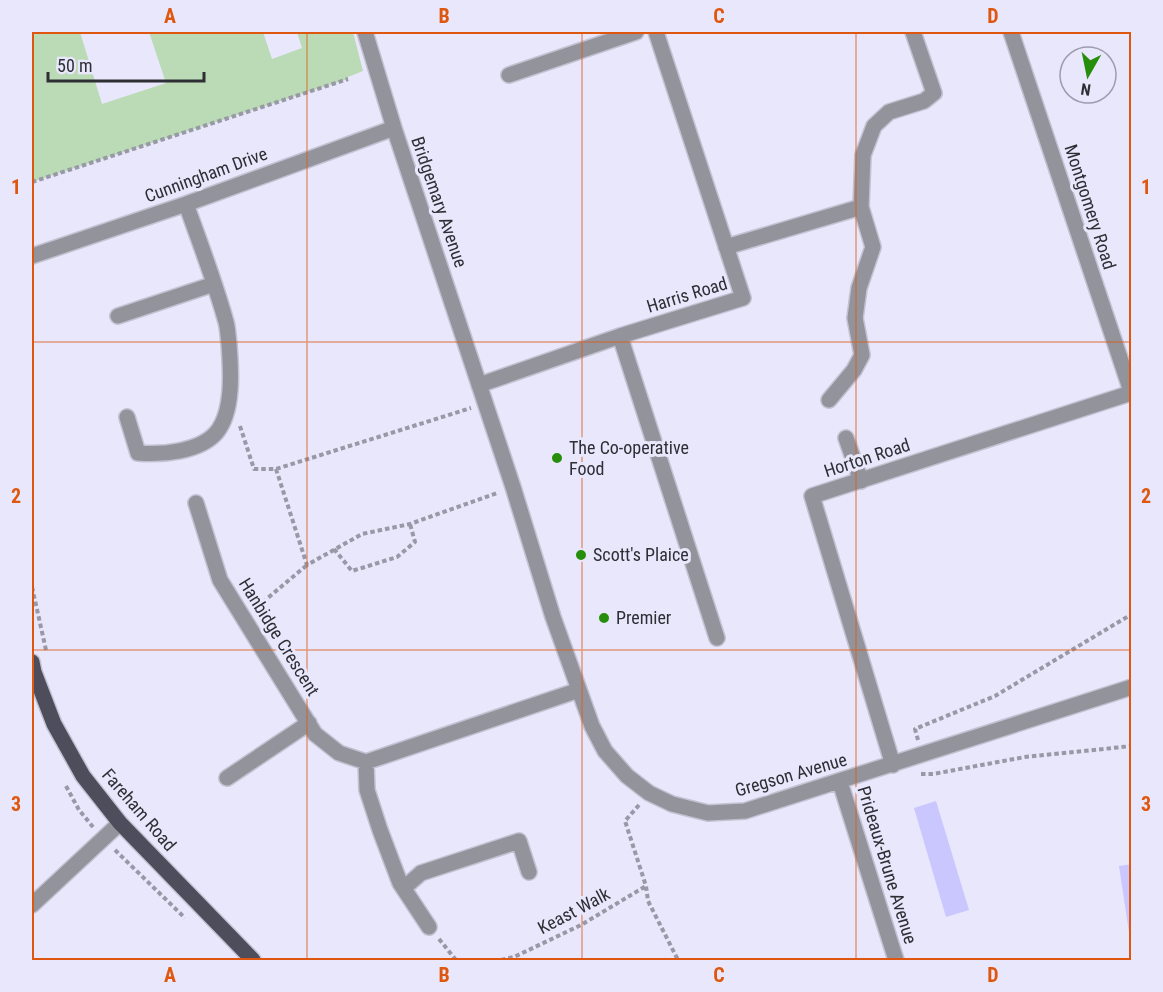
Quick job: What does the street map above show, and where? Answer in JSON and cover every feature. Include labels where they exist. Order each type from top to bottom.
[{"type":"main road","name":"Fareham Road","points":[[32,662],[54,724],[83,776],[120,823],[253,960]]},
{"type":"street","name":"Bridgemary Avenue","points":[[365,32],[394,128],[479,385]]},
{"type":"street","points":[[509,75],[636,32]]},
{"type":"street","name":"Harris Road","points":[[479,385],[620,336],[743,298],[656,32]]},
{"type":"street","points":[[829,400],[854,370],[862,355],[855,318],[859,288],[873,247],[854,209],[863,155],[874,126],[889,112],[924,101],[934,93],[913,32]]},
{"type":"street","name":"Montgomery Road","points":[[1011,32],[1131,394]]},
{"type":"street","name":"Cunningham Drive","points":[[32,256],[186,204],[394,128]]},
{"type":"street","points":[[127,417],[138,453],[159,455],[206,442],[217,432],[225,416],[230,397],[231,366],[227,324],[186,204]]},
{"type":"street","points":[[726,247],[854,209]]},
{"type":"street","points":[[118,316],[214,284]]},
{"type":"street","points":[[620,336],[717,638]]},
{"type":"street","name":"Gregson Avenue","points":[[479,385],[592,726],[605,751],[627,776],[649,793],[672,804],[708,813],[745,812],[1131,687]]},
{"type":"street","name":"Horton Road","points":[[893,765],[812,496],[1131,394]]},
{"type":"street","points":[[846,438],[861,481]]},
{"type":"street","name":"Hanbidge Crescent","points":[[196,503],[220,580],[315,734],[339,753],[366,762]]},
{"type":"street","points":[[429,927],[400,883],[367,790],[366,762],[579,690]]},
{"type":"street","points":[[227,778],[309,723]]},
{"type":"street","name":"Prideaux-Brune Avenue","points":[[840,782],[896,960]]},
{"type":"street","points":[[32,905],[120,823]]},
{"type":"street","points":[[404,888],[421,873],[519,841],[529,872]]},
{"type":"path","points":[[32,182],[348,79]]},
{"type":"path","points":[[230,397],[254,469],[276,470],[486,404]]},
{"type":"path","points":[[276,470],[307,565]]},
{"type":"path","points":[[244,617],[307,565],[362,534],[410,524],[513,487]]},
{"type":"path","points":[[334,549],[352,571],[397,557],[415,542],[410,524]]},
{"type":"path","points":[[32,587],[48,654]]},
{"type":"path","points":[[924,755],[915,729],[995,696],[1131,614]]},
{"type":"path","points":[[920,774],[933,774],[1025,757],[1131,746]]},
{"type":"path","points":[[649,793],[626,821],[646,886],[648,902],[678,960]]},
{"type":"path","name":"Keast Walk","points":[[501,960],[513,959],[581,925],[646,886]]},
{"type":"path","points":[[429,927],[456,960]]},
{"type":"green space","points":[[32,32],[80,32],[102,104],[166,83],[149,32],[263,32],[272,59],[302,48],[297,32],[353,32],[363,71],[348,79],[32,182]]},
{"type":"building","points":[[936,801],[969,910],[946,917],[914,808]]},
{"type":"building","points":[[1132,864],[1132,939],[1130,939],[1119,866]]},
{"type":"place","name":"The Co-operative Food","points":[[557,458]]},
{"type":"place","name":"Scott's Plaice","points":[[581,555]]},
{"type":"place","name":"Premier","points":[[604,618]]}]
